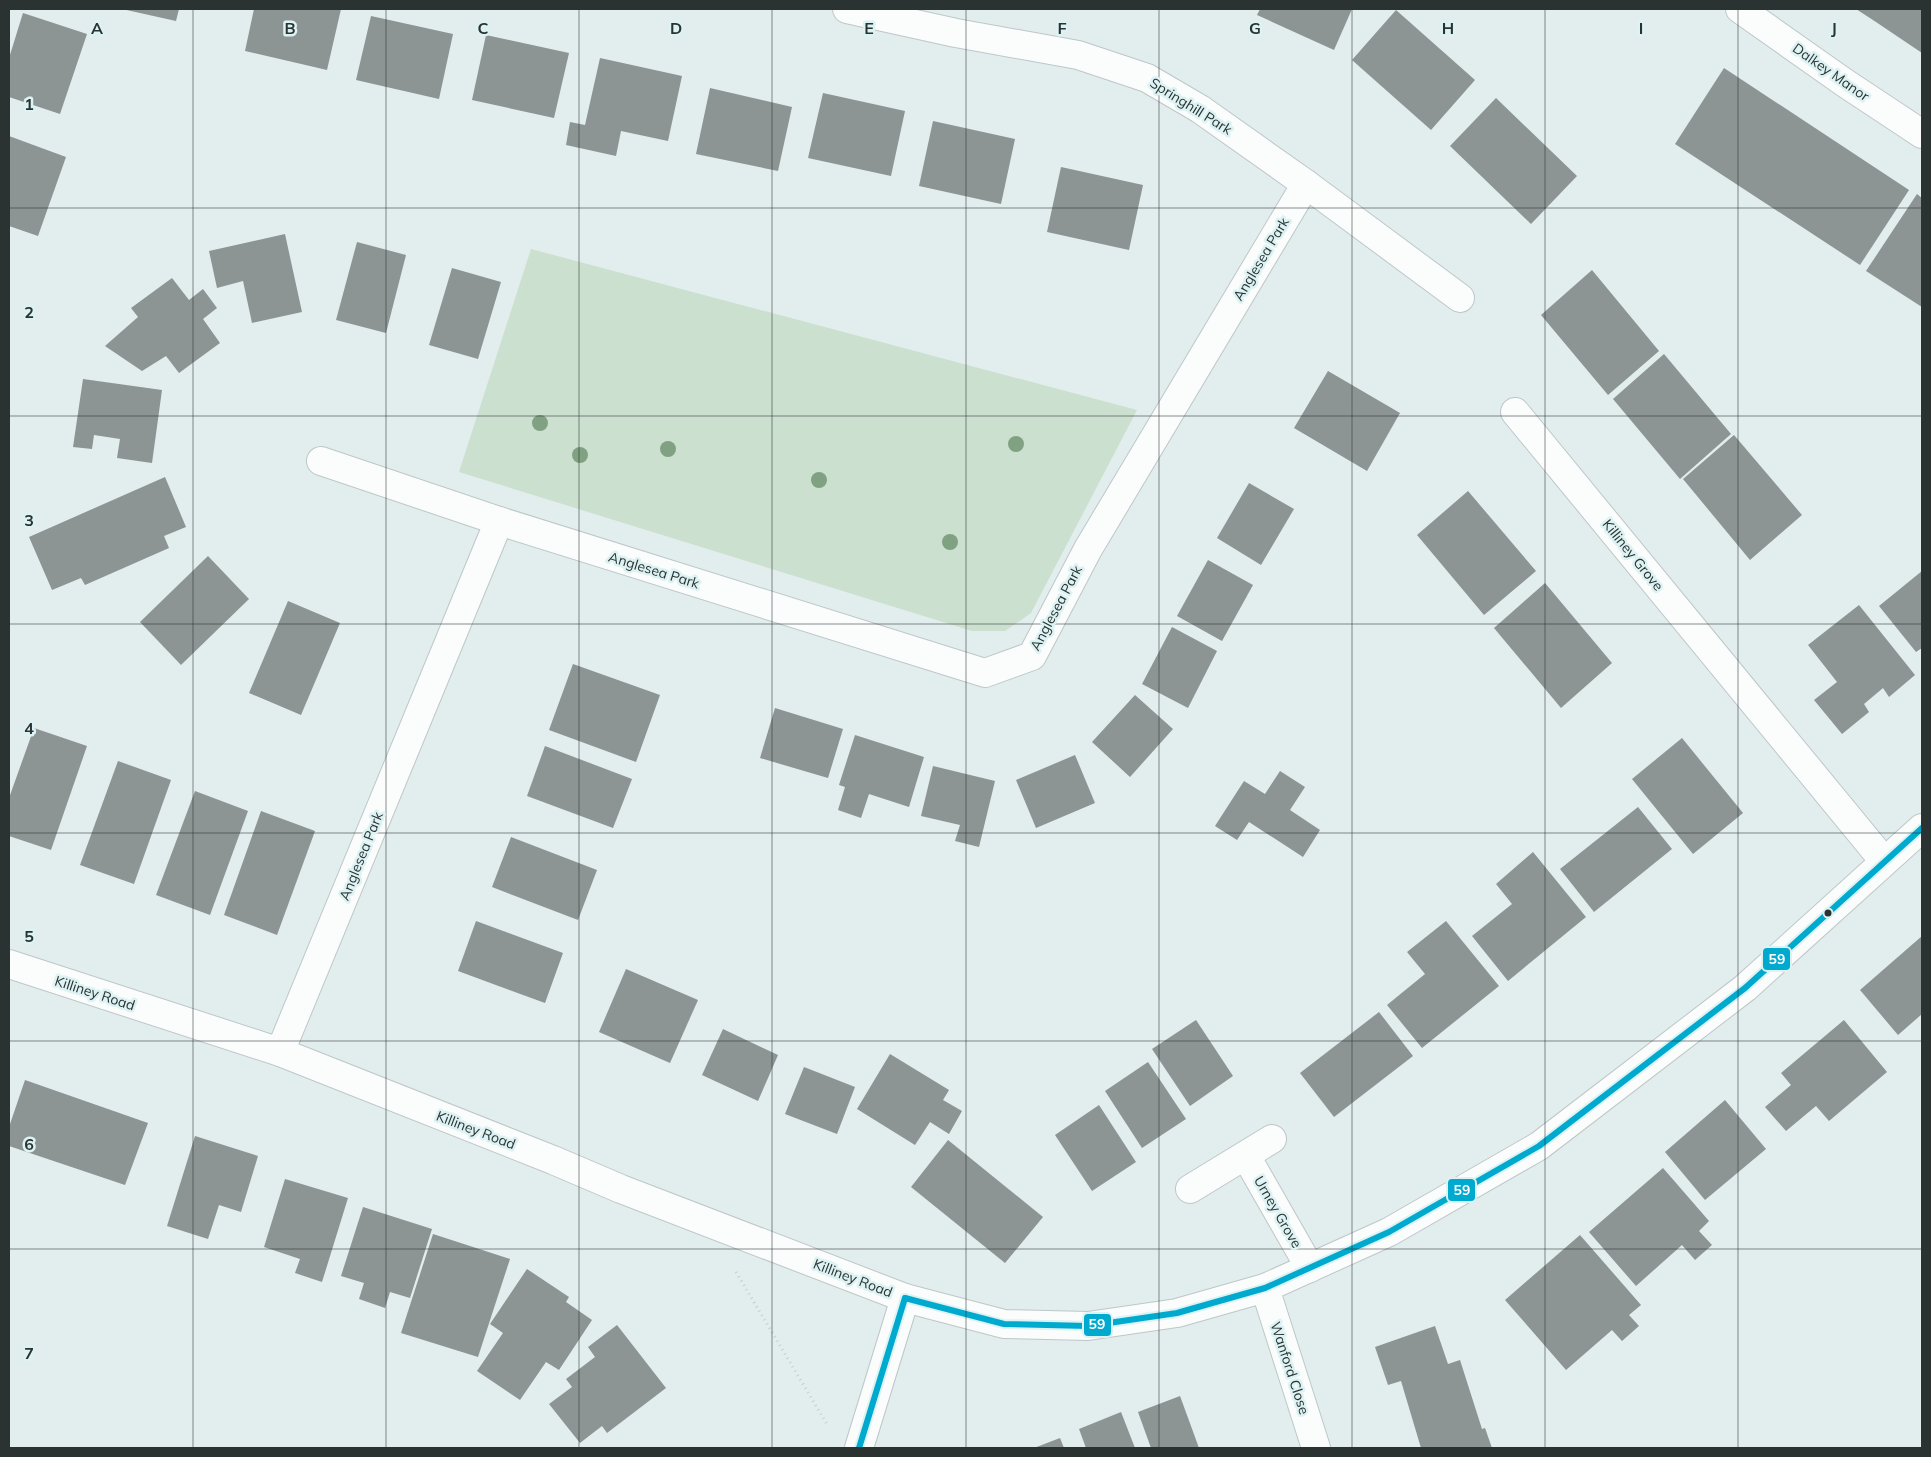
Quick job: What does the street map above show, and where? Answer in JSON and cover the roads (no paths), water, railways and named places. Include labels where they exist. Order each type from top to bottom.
[{"type":"street","name":"Springhill Park","points":[[847,9],[1078,55],[1147,78],[1200,109],[1306,184],[1460,298]]},
{"type":"street","name":"Dalkey Manor","points":[[1740,9],[1845,83],[1922,134]]},
{"type":"street","name":"Anglesea Park","points":[[321,461],[499,521],[985,673],[1032,656],[1088,549],[1306,184]]},
{"type":"street","name":"Killiney Grove","points":[[1515,412],[1884,861]]},
{"type":"street","name":"Anglesea Park","points":[[280,1052],[499,521]]},
{"type":"street","name":"Killiney Road","points":[[9,964],[280,1052],[553,1160],[620,1189],[905,1298],[1004,1324],[1088,1326],[1176,1313],[1264,1288],[1389,1232],[1539,1146],[1745,988],[1922,828]]},
{"type":"street","points":[[1190,1189],[1272,1139]]},
{"type":"street","name":"Urney Grove","points":[[1246,1156],[1310,1268]]},
{"type":"street","name":"Wanford Close","points":[[1264,1288],[1316,1448]]},
{"type":"street","points":[[859,1448],[905,1298]]}]
